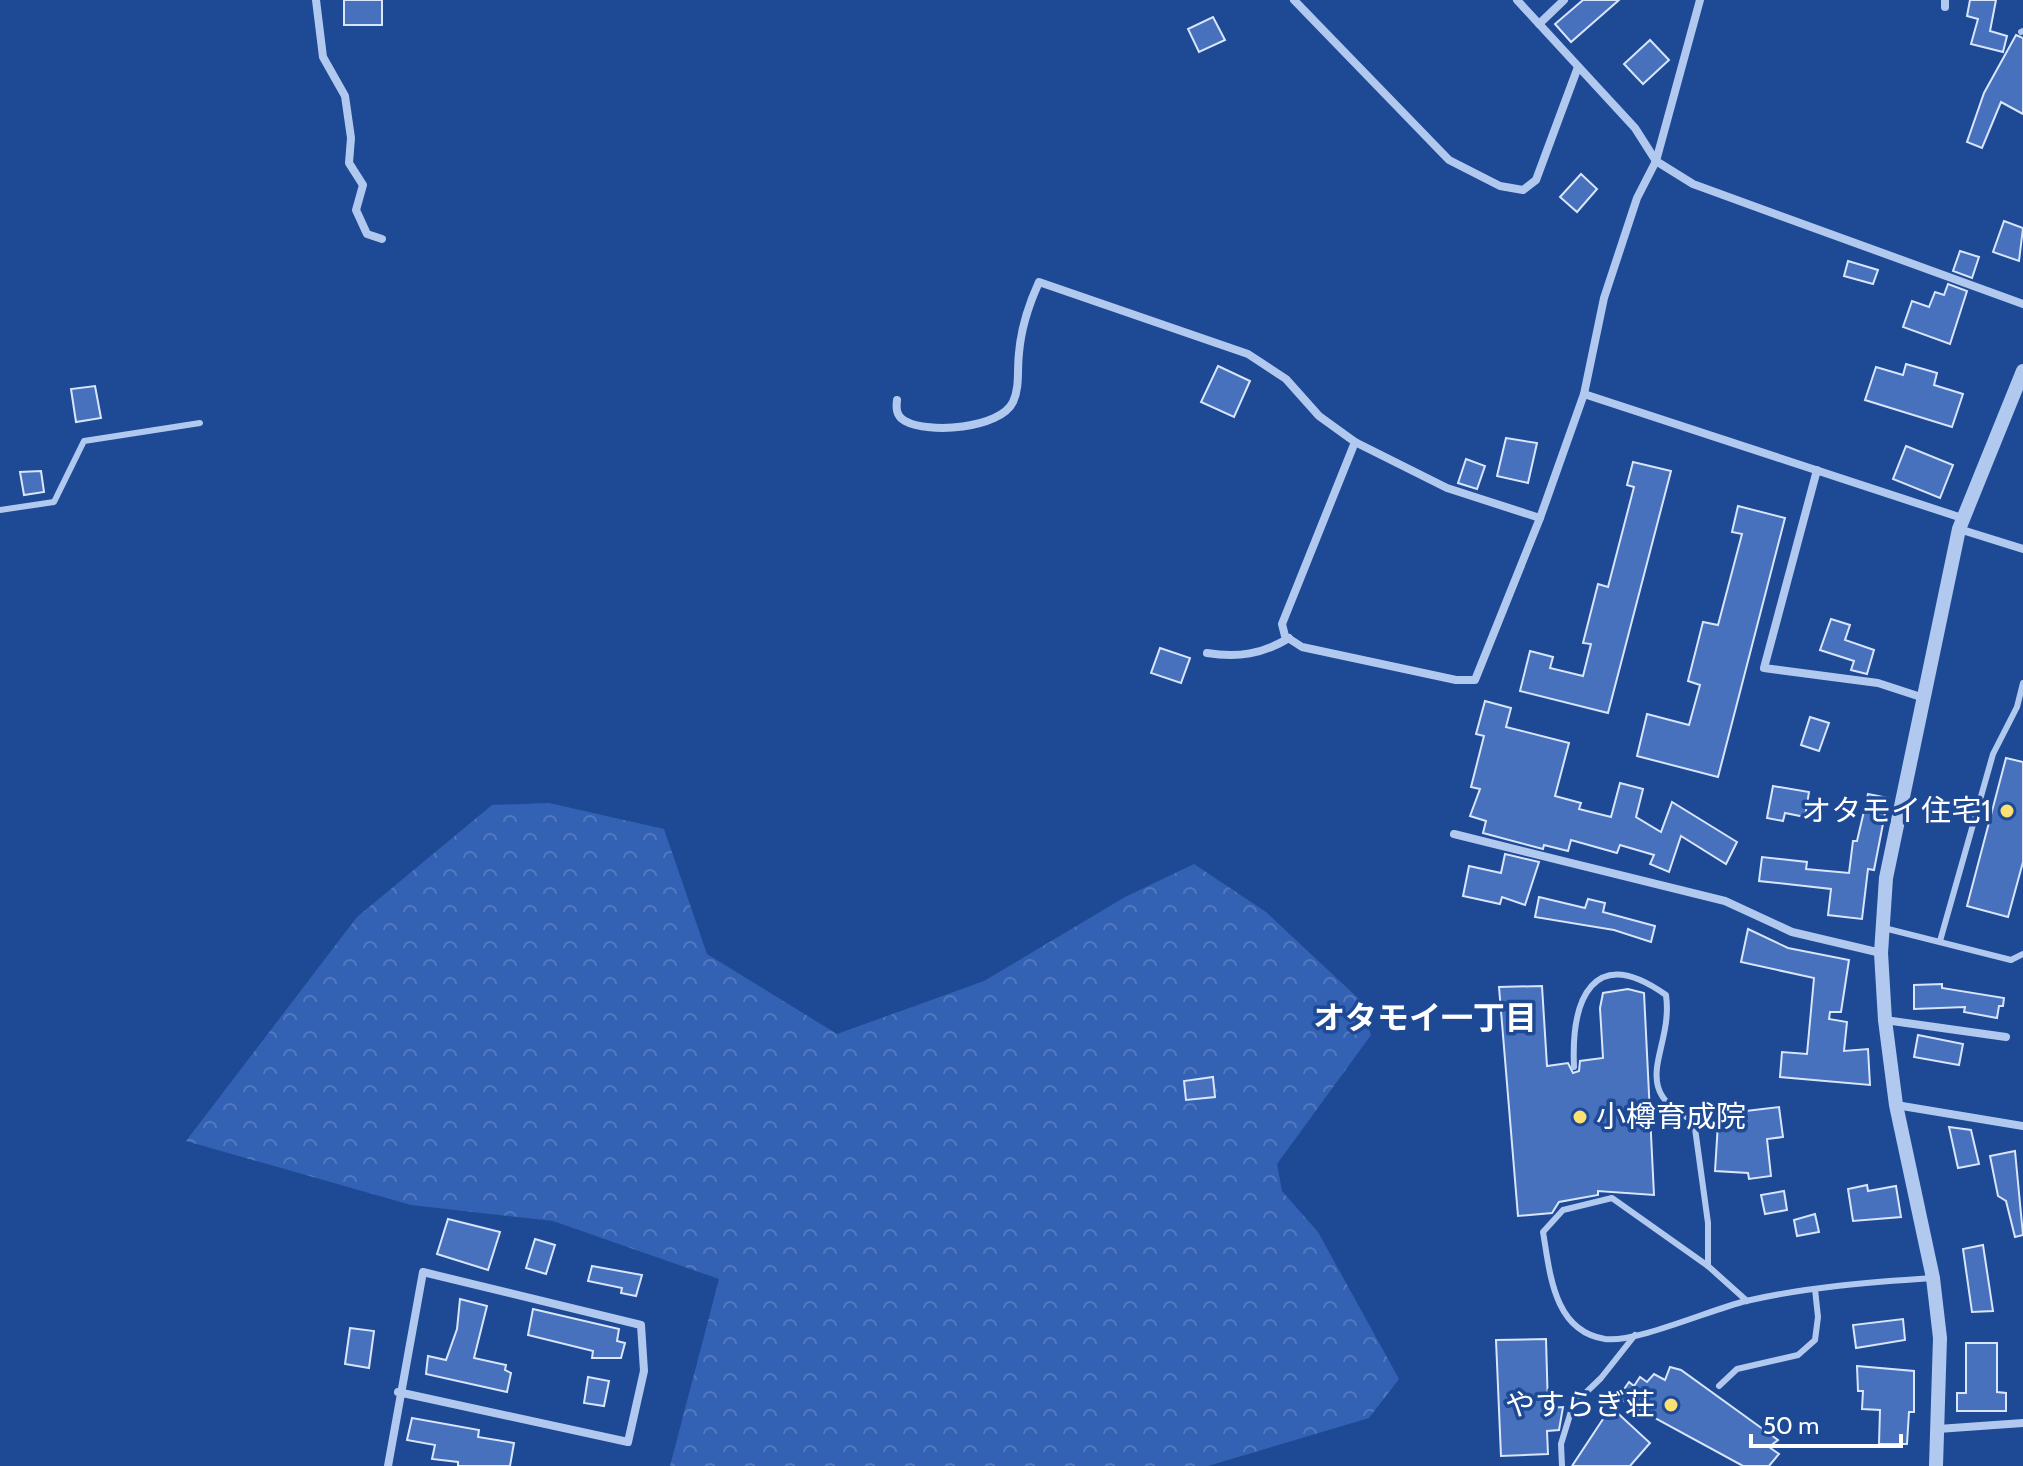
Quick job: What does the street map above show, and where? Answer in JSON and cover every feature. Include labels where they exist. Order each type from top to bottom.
[{"type":"street","points":[[316,0],[323,57],[345,96],[351,138],[349,163],[363,185],[356,210],[367,234],[382,239]]},
{"type":"street","points":[[1294,0],[1449,160],[1500,186],[1523,190],[1536,180],[1578,67]]},
{"type":"street","points":[[1517,0],[1635,128],[1656,161],[1693,184],[2023,304]]},
{"type":"street","points":[[1539,24],[1564,0]]},
{"type":"street","points":[[1355,442],[1282,624],[1289,638],[1302,647],[1456,680],[1475,680],[1540,518],[1584,394],[1604,298],[1637,198],[1656,161],[1700,0]]},
{"type":"street","points":[[897,400],[896,411],[902,420],[916,425],[978,426],[996,420],[1012,403],[1029,303],[1039,282],[1248,354],[1286,379],[1319,416],[1355,442],[1447,488],[1540,518]]},
{"type":"street","points":[[1936,1466],[1940,1338],[1933,1278],[1896,1105],[1885,1020],[1881,953],[1886,878],[1960,524],[2023,371]]},
{"type":"street","points":[[1584,394],[1817,470],[2023,549]]},
{"type":"street","points":[[1817,470],[1764,668],[1878,683],[1924,698]]},
{"type":"street","points":[[1207,653],[1224,656],[1268,651],[1289,638]]},
{"type":"street","points":[[1454,834],[1725,901],[1792,932],[1881,953]]},
{"type":"street","points":[[1885,1020],[2006,1037]]},
{"type":"street","points":[[1896,1105],[2023,1126]]},
{"type":"street","points":[[388,1466],[398,1392],[423,1272],[641,1325],[644,1371],[628,1442],[398,1392]]},
{"type":"street","points":[[1938,1429],[2023,1423]]},
{"type":"lane","points":[[0,510],[54,502],[84,441],[200,423]]},
{"type":"lane","points":[[1940,941],[1993,754],[2017,707],[2023,683]]},
{"type":"lane","points":[[1883,928],[2011,960],[2023,954]]},
{"type":"lane","points":[[1574,1067],[1573,1042],[1579,1016],[1587,992],[1602,975],[1615,972],[1643,979],[1666,995],[1669,1016],[1659,1053],[1656,1088],[1669,1109],[1694,1121],[1708,1223],[1708,1266]]},
{"type":"lane","points":[[1747,1301],[1708,1266],[1612,1198],[1563,1210],[1543,1232],[1555,1298],[1575,1324],[1605,1339],[1635,1335],[1747,1301],[1815,1289],[1933,1278]]},
{"type":"lane","points":[[1719,1386],[1737,1369],[1798,1355],[1815,1340],[1818,1317],[1815,1289]]},
{"type":"lane","points":[[1562,1466],[1561,1444],[1573,1405],[1601,1378],[1635,1335]]},
{"type":"green space","points":[[549,803],[664,829],[707,954],[837,1034],[984,981],[1125,897],[1194,864],[1266,912],[1359,999],[1371,1035],[1277,1164],[1282,1191],[1318,1232],[1399,1379],[1369,1418],[1208,1466],[670,1466],[719,1279],[553,1221],[411,1205],[186,1141],[357,917],[492,805]]},
{"type":"building","points":[[344,0],[382,0],[382,25],[344,25]]},
{"type":"building","points":[[1583,0],[1619,0],[1571,42],[1555,24]]},
{"type":"building","points":[[1970,0],[1996,0],[1990,31],[2007,36],[2003,52],[1971,44],[1978,19],[1967,16]]},
{"type":"building","points":[[1213,17],[1225,40],[1199,52],[1188,29]]},
{"type":"building","points":[[2016,35],[2023,38],[2023,114],[2001,102],[1982,148],[1967,142],[1984,93]]},
{"type":"building","points":[[1650,40],[1669,60],[1643,84],[1624,64]]},
{"type":"building","points":[[1581,174],[1597,189],[1577,212],[1560,197]]},
{"type":"building","points":[[2004,221],[2023,228],[2019,261],[1993,252]]},
{"type":"building","points":[[1960,251],[1979,257],[1972,278],[1953,271]]},
{"type":"building","points":[[1848,261],[1878,270],[1873,284],[1844,276]]},
{"type":"building","points":[[1948,284],[1967,291],[1950,344],[1903,327],[1912,301],[1929,307],[1935,292],[1944,295]]},
{"type":"building","points":[[1906,364],[1937,373],[1934,385],[1963,394],[1952,427],[1865,400],[1876,367],[1903,375]]},
{"type":"building","points":[[1218,366],[1250,381],[1234,417],[1201,402]]},
{"type":"building","points":[[95,386],[101,418],[76,422],[71,389]]},
{"type":"building","points":[[1506,438],[1537,443],[1528,483],[1497,476]]},
{"type":"building","points":[[1906,446],[1953,465],[1940,498],[1893,479]]},
{"type":"building","points":[[1466,459],[1485,466],[1477,489],[1458,483]]},
{"type":"building","points":[[1633,462],[1671,471],[1608,713],[1520,691],[1530,651],[1553,657],[1550,668],[1583,676],[1591,644],[1583,643],[1598,584],[1608,587],[1634,487],[1627,485]]},
{"type":"building","points":[[41,471],[44,492],[24,495],[20,472]]},
{"type":"building","points":[[1738,506],[1785,518],[1718,777],[1637,756],[1647,714],[1689,725],[1700,685],[1688,681],[1703,622],[1718,625],[1742,534],[1732,532]]},
{"type":"building","points":[[1831,619],[1850,625],[1845,640],[1874,650],[1867,674],[1851,670],[1854,661],[1820,650]]},
{"type":"building","points":[[1160,648],[1190,658],[1181,683],[1151,673]]},
{"type":"building","points":[[1485,701],[1511,708],[1506,727],[1569,743],[1555,796],[1581,803],[1579,809],[1611,817],[1620,783],[1643,789],[1636,817],[1661,832],[1672,802],[1737,842],[1726,864],[1681,836],[1669,872],[1650,864],[1654,855],[1620,845],[1617,853],[1571,840],[1568,851],[1544,845],[1543,849],[1483,833],[1486,821],[1470,816],[1480,789],[1471,787],[1484,736],[1476,734]]},
{"type":"building","points":[[1810,717],[1829,723],[1819,751],[1801,745]]},
{"type":"building","name":"オタモイ住宅1","points":[[2006,758],[2023,762],[2023,862],[2008,917],[1967,906]]},
{"type":"building","points":[[1773,786],[1809,792],[1805,817],[1785,813],[1783,821],[1767,818]]},
{"type":"building","points":[[1868,794],[1888,798],[1874,870],[1868,869],[1862,919],[1828,915],[1831,889],[1759,881],[1762,857],[1807,862],[1806,869],[1849,873],[1853,841],[1857,841]]},
{"type":"building","points":[[1505,854],[1539,862],[1525,905],[1502,897],[1500,904],[1463,896],[1469,866],[1501,873]]},
{"type":"building","points":[[1539,897],[1585,908],[1588,899],[1605,903],[1603,912],[1655,926],[1651,942],[1614,930],[1535,917]]},
{"type":"building","points":[[1748,929],[1788,948],[1849,960],[1841,1012],[1830,1012],[1829,1019],[1847,1022],[1844,1051],[1868,1049],[1870,1085],[1780,1077],[1782,1052],[1807,1054],[1814,978],[1741,962]]},
{"type":"building","points":[[1942,984],[1942,988],[2004,998],[2003,1006],[1999,1006],[1997,1018],[1964,1012],[1965,1007],[1914,1009],[1914,985]]},
{"type":"building","name":"小樽育成院","points":[[1542,986],[1547,1066],[1568,1063],[1573,1073],[1579,1071],[1580,1061],[1603,1058],[1600,1008],[1603,993],[1628,989],[1644,993],[1654,1195],[1598,1191],[1598,1195],[1559,1202],[1552,1213],[1518,1216],[1499,987]]},
{"type":"building","points":[[1918,1035],[1963,1044],[1959,1065],[1914,1057]]},
{"type":"building","points":[[1213,1077],[1215,1097],[1186,1100],[1184,1081]]},
{"type":"building","points":[[1719,1107],[1738,1108],[1737,1112],[1779,1107],[1783,1137],[1767,1139],[1771,1176],[1749,1179],[1748,1173],[1715,1171]]},
{"type":"building","points":[[1949,1127],[1971,1130],[1979,1164],[1958,1168]]},
{"type":"building","points":[[2015,1151],[2023,1235],[2015,1237],[2006,1201],[1998,1196],[1990,1156]]},
{"type":"building","points":[[1867,1185],[1868,1191],[1896,1186],[1901,1217],[1853,1221],[1848,1189]]},
{"type":"building","points":[[1784,1191],[1787,1210],[1765,1214],[1761,1195]]},
{"type":"building","points":[[1815,1214],[1819,1232],[1797,1236],[1794,1220]]},
{"type":"building","points":[[448,1219],[500,1232],[488,1270],[437,1254]]},
{"type":"building","points":[[535,1239],[555,1245],[546,1274],[526,1268]]},
{"type":"building","points":[[1983,1245],[1993,1311],[1972,1312],[1963,1249]]},
{"type":"building","points":[[592,1266],[642,1275],[636,1296],[621,1293],[622,1288],[588,1281]]},
{"type":"building","points":[[460,1299],[487,1306],[474,1358],[506,1365],[505,1370],[511,1373],[507,1392],[426,1374],[428,1356],[446,1360],[457,1329]]},
{"type":"building","points":[[533,1309],[619,1329],[617,1341],[625,1343],[621,1358],[592,1358],[593,1351],[528,1335]]},
{"type":"building","points":[[1903,1319],[1905,1340],[1856,1348],[1853,1325]]},
{"type":"building","points":[[350,1328],[374,1331],[369,1368],[345,1364]]},
{"type":"building","points":[[1546,1339],[1548,1408],[1563,1407],[1559,1430],[1547,1431],[1548,1454],[1501,1456],[1496,1340]]},
{"type":"building","points":[[1966,1343],[1997,1343],[1997,1392],[2006,1393],[2006,1411],[1957,1411],[1957,1393],[1966,1393]]},
{"type":"building","points":[[1857,1366],[1914,1371],[1914,1412],[1909,1412],[1907,1444],[1879,1444],[1880,1410],[1862,1409],[1863,1391],[1858,1391]]},
{"type":"building","name":"やすらぎ荘","points":[[1670,1367],[1681,1370],[1778,1440],[1769,1447],[1779,1454],[1769,1466],[1743,1466],[1618,1398],[1629,1382],[1634,1386],[1640,1377],[1647,1382],[1654,1374],[1665,1380]]},
{"type":"building","points":[[588,1377],[609,1381],[604,1406],[584,1403]]},
{"type":"building","points":[[1611,1407],[1650,1443],[1630,1466],[1572,1466]]},
{"type":"building","points":[[412,1418],[479,1430],[478,1437],[514,1443],[510,1466],[458,1466],[458,1462],[432,1459],[435,1445],[407,1440]]},
{"type":"place","name":"オタモイ住宅1","points":[[2007,811]]},
{"type":"place","name":"小樽育成院","points":[[1580,1117]]},
{"type":"place","name":"やすらぎ荘","points":[[1671,1405]]},
{"type":"district","name":"オタモイ一丁目","points":[[1425,1018]]}]
